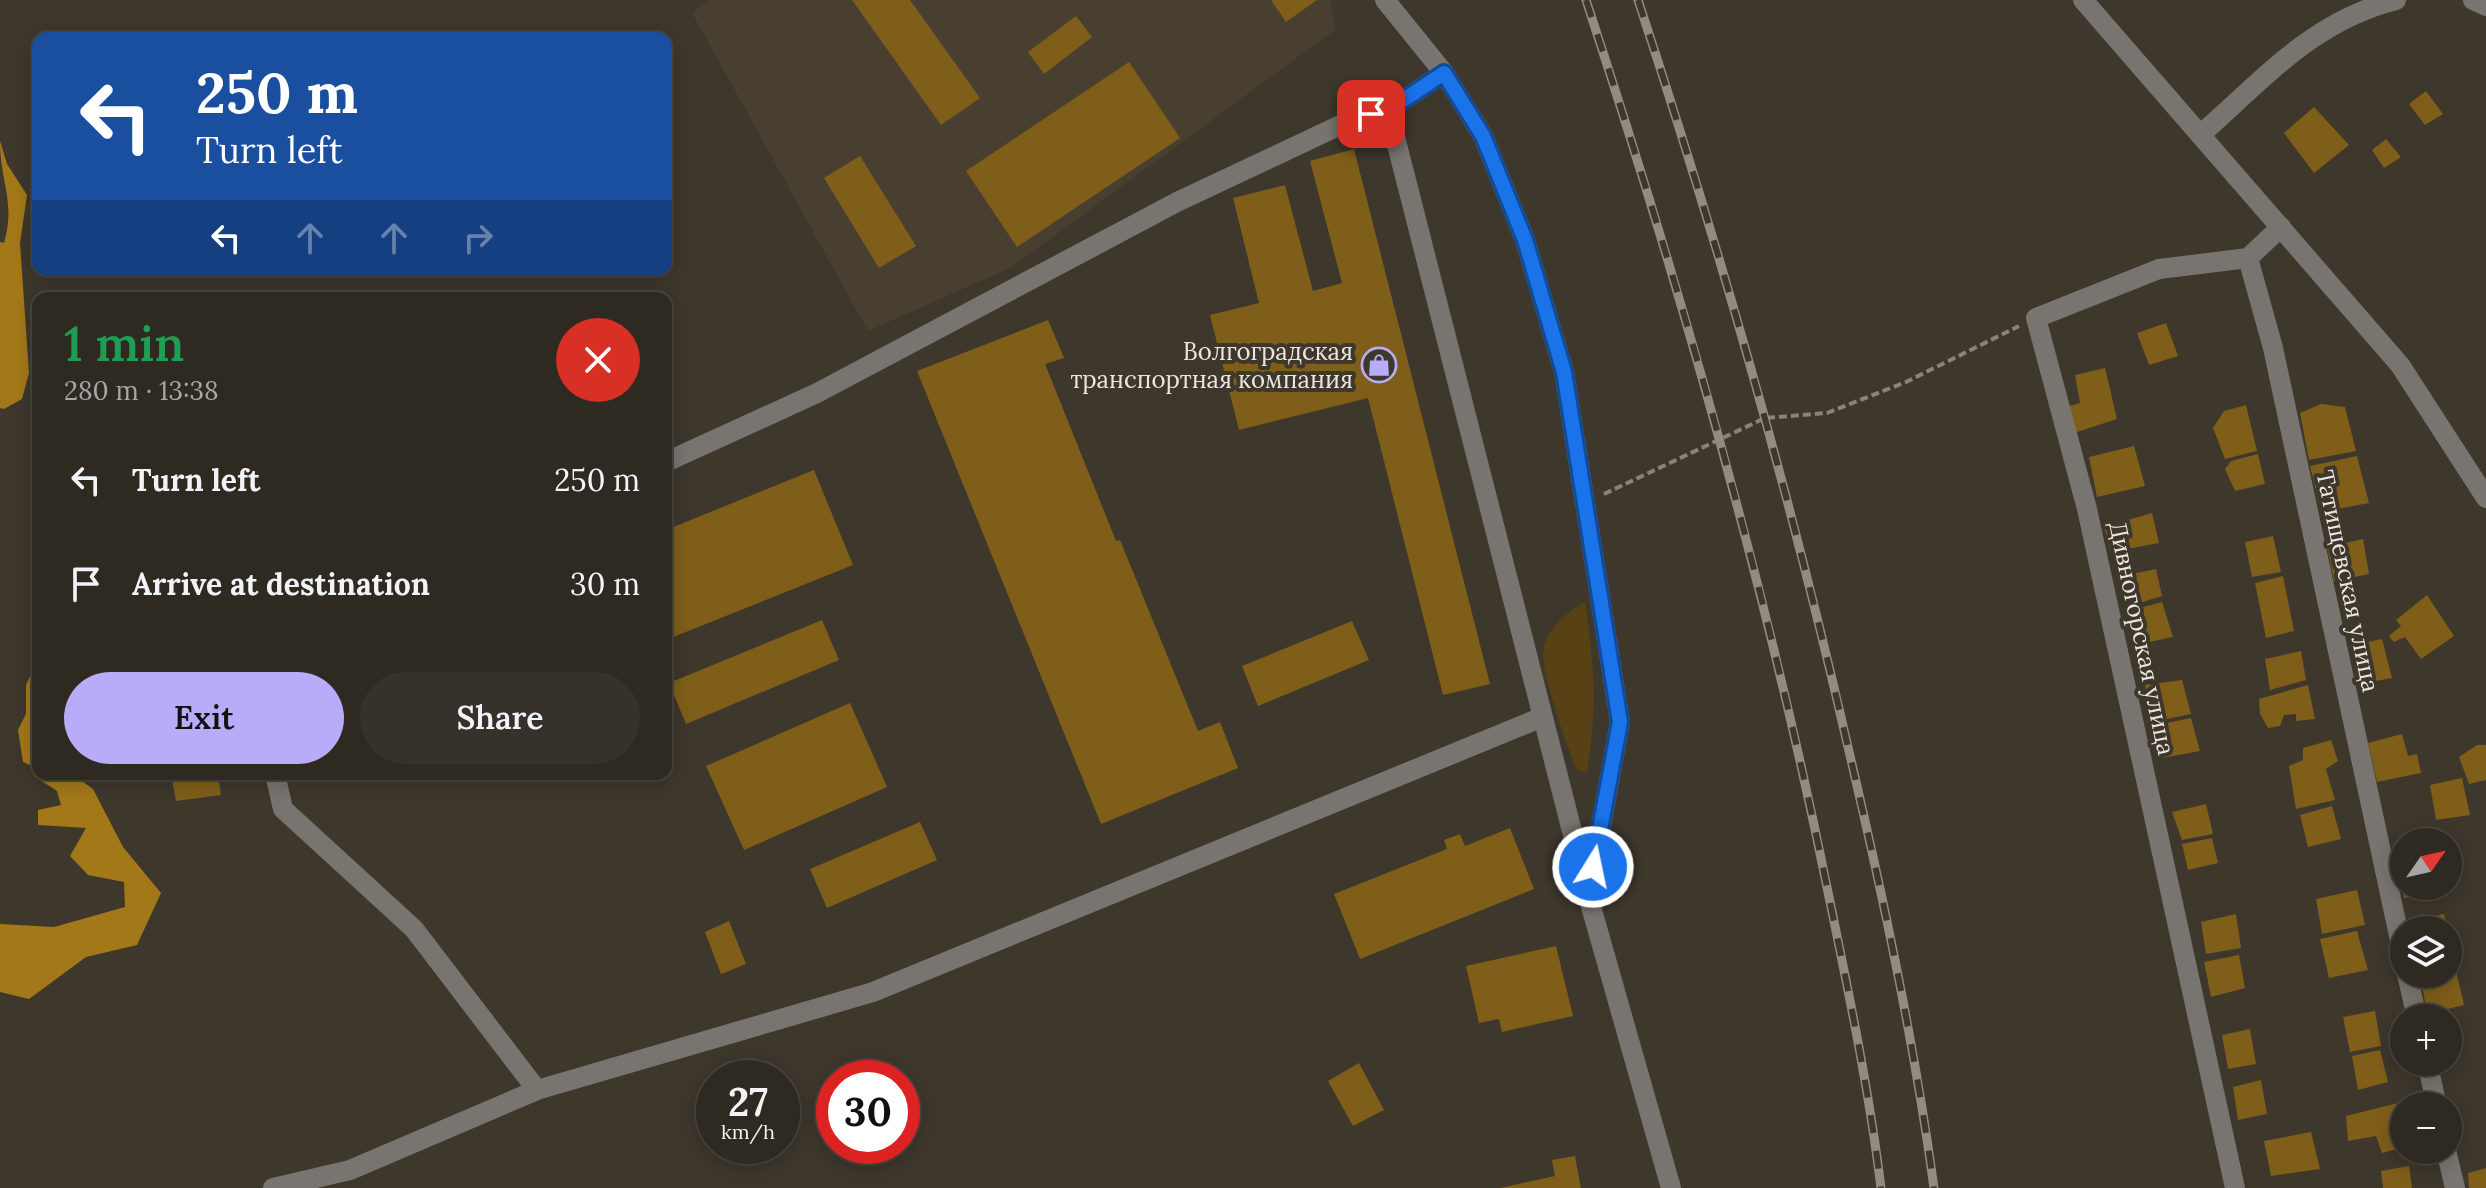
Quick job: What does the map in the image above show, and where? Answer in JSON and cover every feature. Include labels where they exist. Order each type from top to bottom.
[{"type":"street","points":[[1385,0],[1444,73],[1483,136],[1525,240],[1564,372],[1620,722],[1588,896]]},
{"type":"street","points":[[2083,0],[2400,365],[2486,498]]},
{"type":"street","points":[[2200,135],[2311,36],[2360,9],[2396,0]]},
{"type":"street","points":[[2473,0],[2486,6]]},
{"type":"street","points":[[672,459],[817,393],[1177,202],[1349,121],[1393,107],[1444,73]]},
{"type":"street","points":[[1393,107],[1393,129],[1540,718],[1671,1188]]},
{"type":"street","points":[[2036,318],[2159,269],[2248,258],[2281,227]]},
{"type":"street","name":"Татищевская улица","points":[[2248,258],[2273,348],[2395,916]]},
{"type":"street","name":"Дивногорская улица","points":[[2036,318],[2087,509],[2235,1188]]},
{"type":"street","points":[[273,1188],[350,1170],[537,1090],[873,992],[1540,718]]},
{"type":"street","points":[[276,780],[283,809],[414,929],[537,1090]]},
{"type":"street","points":[[2449,1164],[2455,1188]]},
{"type":"path","points":[[1586,502],[1765,418],[1827,413],[1906,382],[2036,318]]},
{"type":"shaded area","points":[[708,0],[1330,0],[1336,29],[1012,267],[868,331],[692,13]]},
{"type":"shaded area","points":[[0,141],[7,164],[27,195],[20,243],[29,373],[22,399],[4,409],[0,408],[0,242],[4,243],[8,203]]},
{"type":"shaded area","points":[[1585,602],[1594,688],[1587,773],[1576,769],[1551,694],[1543,654],[1552,630]]},
{"type":"shaded area","points":[[32,672],[32,766],[23,762],[18,730],[26,714],[26,685]]},
{"type":"shaded area","points":[[40,780],[80,780],[93,789],[123,847],[161,893],[137,945],[86,957],[29,999],[0,992],[0,924],[54,927],[125,907],[124,882],[88,875],[70,856],[86,828],[38,825],[38,810],[61,805],[57,791]]},
{"type":"building","points":[[852,0],[910,0],[980,98],[941,125]]},
{"type":"building","points":[[1271,0],[1317,0],[1286,22]]},
{"type":"building","points":[[1076,16],[1092,37],[1044,74],[1028,52]]},
{"type":"building","points":[[1129,62],[1180,138],[1017,247],[966,171]]},
{"type":"building","points":[[2426,91],[2443,114],[2425,125],[2409,104]]},
{"type":"building","points":[[2314,107],[2349,145],[2314,173],[2284,133]]},
{"type":"building","points":[[2386,139],[2401,157],[2384,168],[2372,150]]},
{"type":"building","points":[[1354,149],[1490,684],[1443,695],[1368,398],[1239,430],[1210,315],[1259,303],[1233,198],[1285,185],[1313,291],[1342,283],[1310,161]]},
{"type":"building","points":[[860,156],[916,246],[879,268],[824,178]]},
{"type":"building","points":[[1048,320],[1064,358],[1045,364],[1116,541],[1120,540],[1198,731],[1220,722],[1238,768],[1101,824],[917,371]]},
{"type":"building","points":[[2166,323],[2178,356],[2149,365],[2137,333]]},
{"type":"building","points":[[2105,368],[2117,419],[2074,433],[2069,406],[2080,403],[2075,375]]},
{"type":"building","points":[[2321,404],[2345,407],[2356,451],[2309,460],[2300,413]]},
{"type":"building","points":[[2246,405],[2257,451],[2225,459],[2213,428],[2224,411]]},
{"type":"building","points":[[2134,446],[2145,486],[2097,497],[2089,457]]},
{"type":"building","points":[[2258,454],[2265,484],[2235,491],[2225,469],[2231,461]]},
{"type":"building","points":[[2357,456],[2369,503],[2321,512],[2310,466]]},
{"type":"building","points":[[814,470],[853,565],[672,638],[672,528]]},
{"type":"building","points":[[2152,513],[2159,543],[2111,552],[2104,527]]},
{"type":"building","points":[[2273,536],[2281,572],[2252,577],[2245,542]]},
{"type":"building","points":[[2363,539],[2369,574],[2334,581],[2327,547]]},
{"type":"building","points":[[2156,569],[2162,596],[2130,606],[2122,576]]},
{"type":"building","points":[[2283,576],[2294,631],[2266,638],[2255,583]]},
{"type":"building","points":[[2427,595],[2454,636],[2421,659],[2405,637],[2394,642],[2389,636],[2401,626],[2396,620]]},
{"type":"building","points":[[2162,602],[2173,637],[2140,644],[2132,610]]},
{"type":"building","points":[[822,620],[839,660],[686,724],[672,690],[672,682]]},
{"type":"building","points":[[1352,621],[1369,660],[1258,706],[1242,666]]},
{"type":"building","points":[[2382,639],[2392,678],[2365,683],[2355,645]]},
{"type":"building","points":[[2301,651],[2306,680],[2270,690],[2265,659]]},
{"type":"building","points":[[2182,680],[2191,714],[2152,722],[2145,685]]},
{"type":"building","points":[[2308,685],[2315,719],[2296,721],[2296,714],[2284,715],[2280,726],[2268,728],[2260,714],[2259,699]]},
{"type":"building","points":[[850,703],[887,787],[744,850],[706,766]]},
{"type":"building","points":[[2191,718],[2200,751],[2162,758],[2157,725]]},
{"type":"building","points":[[2402,734],[2408,756],[2417,754],[2421,773],[2377,782],[2368,743]]},
{"type":"building","points":[[2331,740],[2338,761],[2326,769],[2335,800],[2296,809],[2289,766],[2303,760],[2303,748]]},
{"type":"building","points":[[2477,745],[2486,745],[2486,780],[2469,784],[2459,757]]},
{"type":"building","points":[[2462,778],[2470,815],[2436,820],[2430,785]]},
{"type":"building","points":[[172,780],[219,780],[221,795],[176,801]]},
{"type":"building","points":[[2206,804],[2213,834],[2182,840],[2172,812]]},
{"type":"building","points":[[2332,806],[2341,839],[2308,847],[2300,815]]},
{"type":"building","points":[[920,822],[937,860],[827,908],[810,869]]},
{"type":"building","points":[[1510,828],[1534,889],[1360,959],[1334,894],[1447,849],[1444,840],[1460,834],[1465,846]]},
{"type":"building","points":[[2212,838],[2218,863],[2188,870],[2182,844]]},
{"type":"building","points":[[2357,890],[2365,925],[2322,934],[2316,899]]},
{"type":"building","points":[[2236,914],[2241,948],[2206,954],[2201,922]]},
{"type":"building","points":[[729,921],[746,964],[721,974],[705,932]]},
{"type":"building","points":[[2357,931],[2368,970],[2329,978],[2320,939]]},
{"type":"building","points":[[1556,946],[1573,1016],[1502,1032],[1499,1019],[1479,1023],[1466,966]]},
{"type":"building","points":[[2239,955],[2245,988],[2211,997],[2204,962]]},
{"type":"building","points":[[2423,988],[2460,988],[2464,1005],[2462,1004],[2425,1004]]},
{"type":"building","points":[[2375,1011],[2381,1046],[2350,1052],[2343,1017]]},
{"type":"building","points":[[2250,1029],[2256,1064],[2228,1069],[2222,1035]]},
{"type":"building","points":[[2380,1050],[2388,1082],[2358,1090],[2352,1056]]},
{"type":"building","points":[[1359,1063],[1384,1110],[1353,1126],[1328,1081]]},
{"type":"building","points":[[2261,1080],[2267,1114],[2238,1120],[2233,1087]]},
{"type":"building","points":[[2390,1105],[2390,1151],[2382,1153],[2376,1136],[2348,1141],[2346,1116]]},
{"type":"building","points":[[2311,1132],[2320,1169],[2271,1176],[2264,1141]]},
{"type":"building","points":[[1575,1156],[1581,1188],[1500,1188],[1555,1176],[1552,1160]]},
{"type":"building","points":[[2409,1166],[2412,1188],[2383,1188],[2381,1171]]},
{"type":"building","points":[[2486,1168],[2486,1188],[2469,1188],[2468,1173]]},
{"type":"railway","points":[[1586,0],[1689,333],[1751,557],[1805,783],[1851,1006],[1881,1188]]},
{"type":"railway","points":[[1638,0],[1752,371],[1826,652],[1896,966],[1934,1188]]},
{"type":"place","name":"Волгоградская транспортная компания","points":[[1379,365]]},
{"type":"route","points":[[1371,114],[1393,107],[1444,73],[1483,136],[1525,240],[1564,372],[1620,722],[1593,867]]}]
